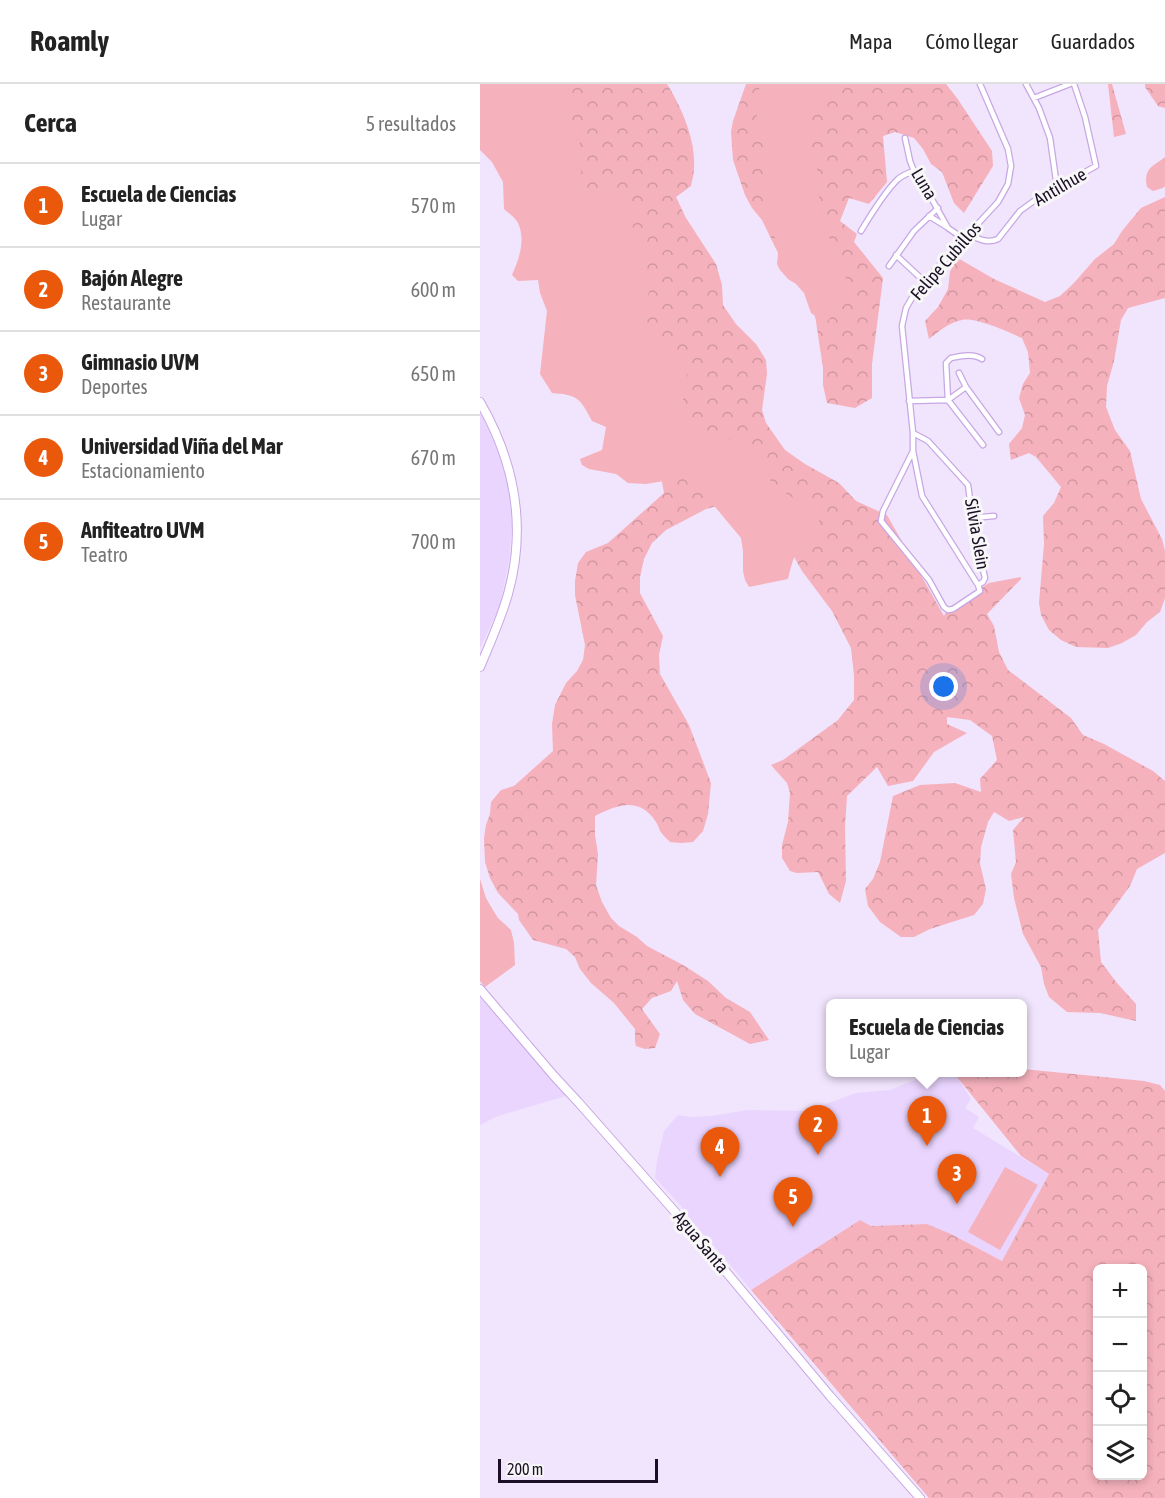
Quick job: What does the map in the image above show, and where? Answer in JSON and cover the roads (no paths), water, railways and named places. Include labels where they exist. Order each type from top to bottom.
[{"type":"main road","points":[[480,402],[496,432],[509,468],[516,504],[517,528],[515,560],[508,593],[480,667]]},
{"type":"main road","name":"Agua Santa","points":[[480,989],[691,1230],[830,1396],[920,1498]]},
{"type":"street","name":"Felipe Cubillos","points":[[978,585],[921,496],[913,451],[902,333],[906,308],[912,296],[1002,196],[1008,184],[1010,161],[1008,149],[980,84]]},
{"type":"street","points":[[1026,84],[1050,138],[1057,187]]},
{"type":"street","name":"Antilhue","points":[[968,234],[979,239],[996,241],[1020,211],[1038,198],[1096,166],[1085,117],[1072,84]]},
{"type":"street","points":[[1034,98],[1072,84]]},
{"type":"street","name":"Luna","points":[[905,138],[914,171],[948,228]]},
{"type":"street","points":[[861,231],[897,180],[914,171]]},
{"type":"street","points":[[889,266],[914,231],[938,208]]},
{"type":"street","name":"Luna","points":[[929,216],[964,239]]},
{"type":"street","points":[[896,255],[926,282]]},
{"type":"street","points":[[982,359],[978,356],[951,358],[946,363],[948,400],[983,445]]},
{"type":"street","points":[[959,373],[966,387],[999,432]]},
{"type":"street","points":[[909,401],[948,400],[966,387]]},
{"type":"street","name":"Silvia Slein","points":[[913,433],[928,441],[968,485],[972,518],[985,578],[978,585]]},
{"type":"street","points":[[913,451],[883,511],[881,521],[929,580],[944,608],[953,609],[980,591],[978,585]]},
{"type":"street","points":[[972,518],[994,516]]},
{"type":"place","name":"Escuela de Ciencias","points":[[927,1146]]},
{"type":"place","name":"Bajón Alegre","points":[[818,1155]]},
{"type":"place","name":"Universidad Viña del Mar","points":[[720,1177]]},
{"type":"place","name":"Gimnasio UVM","points":[[957,1204]]},
{"type":"place","name":"Anfiteatro UVM","points":[[793,1227]]}]
